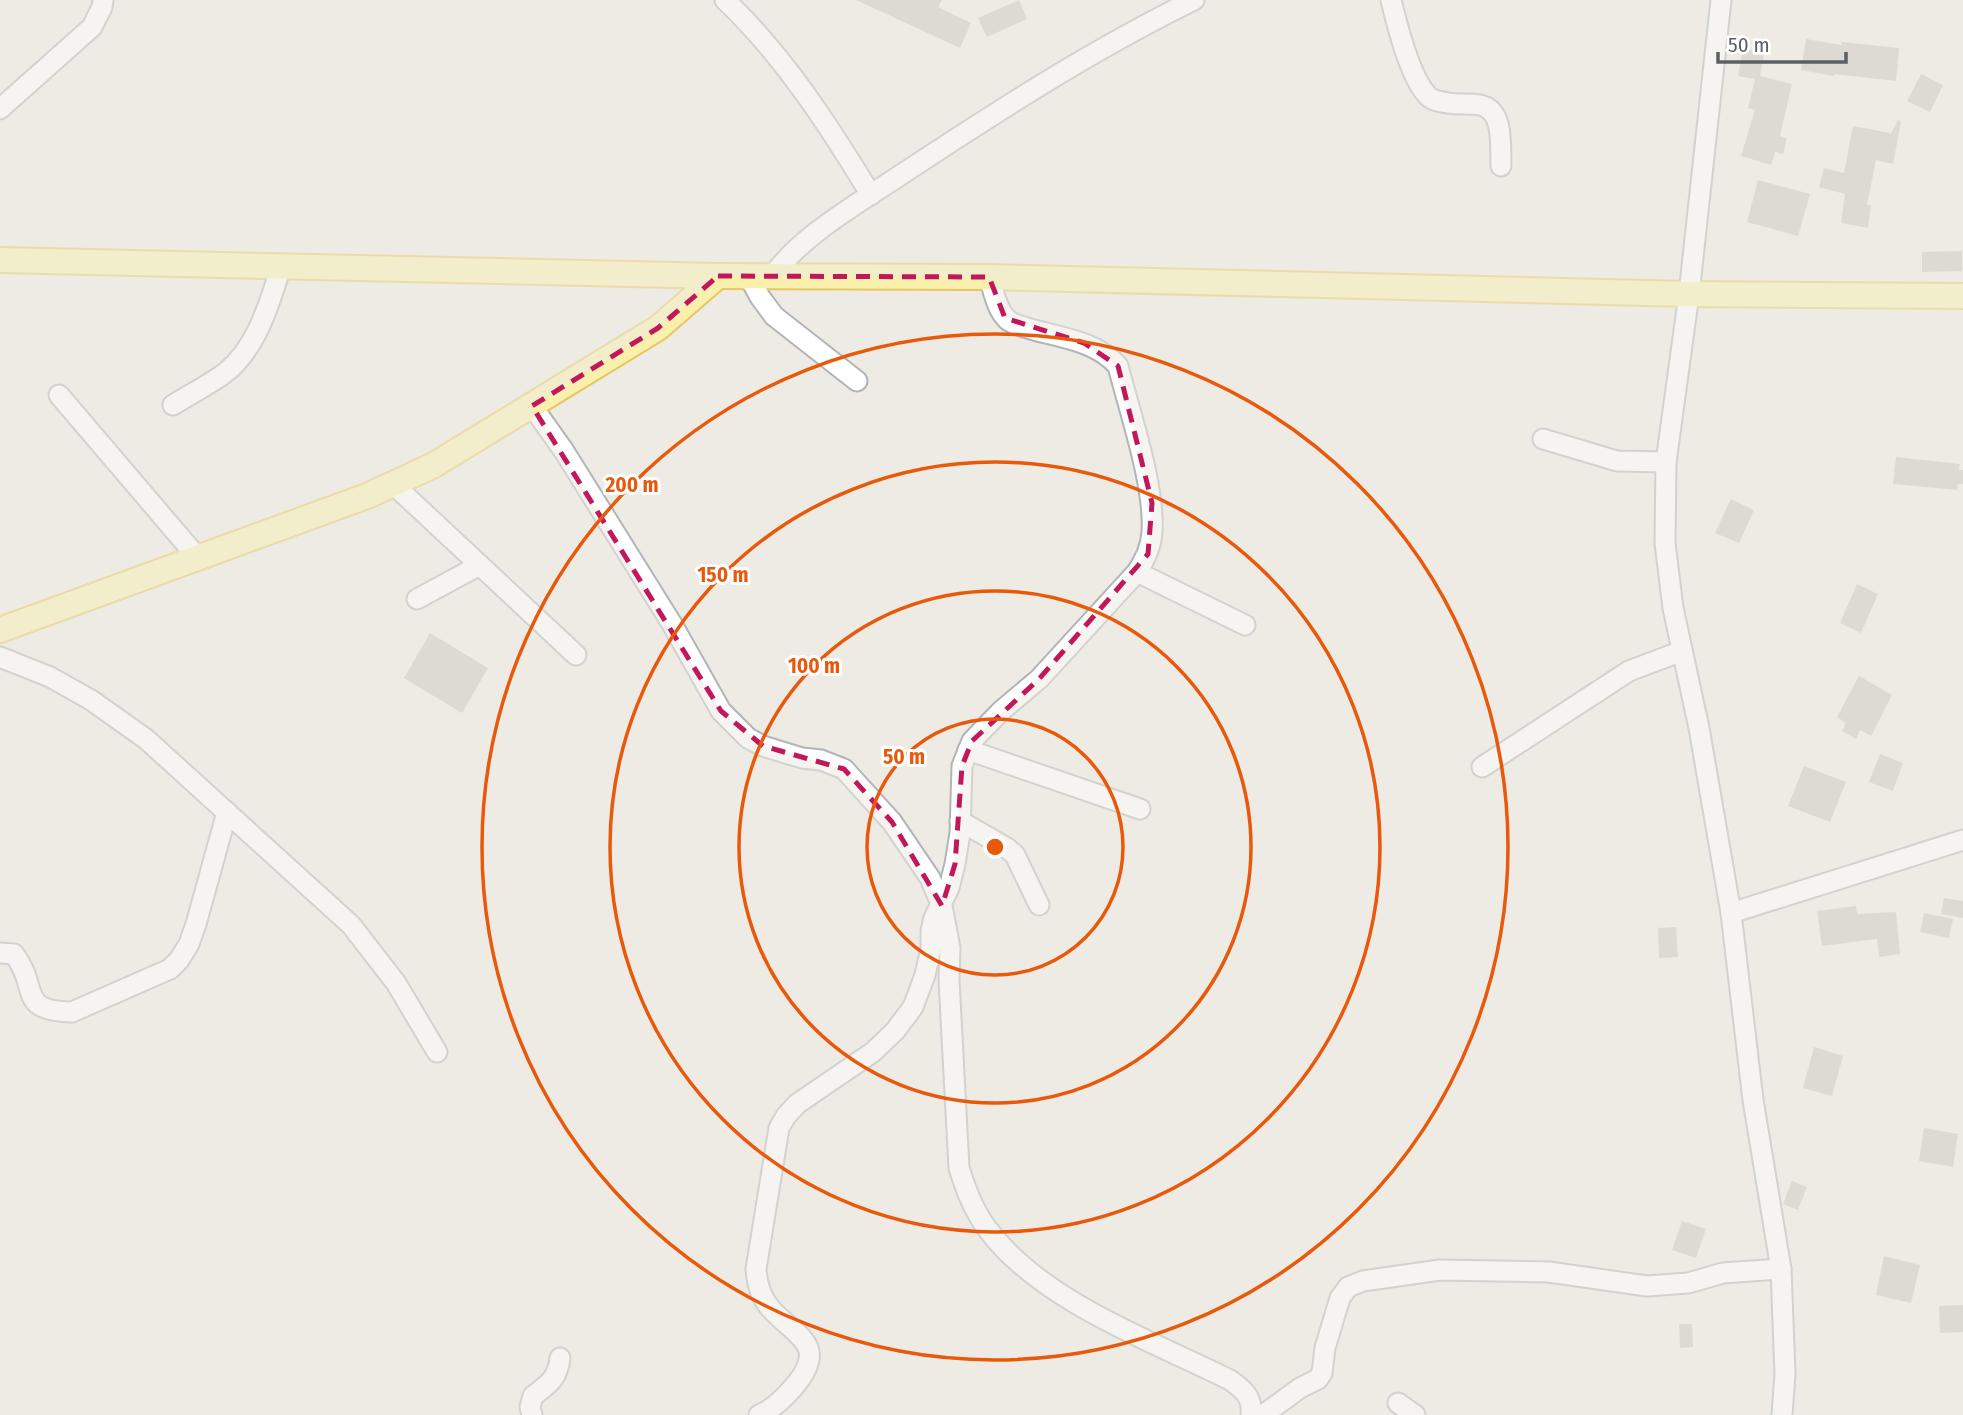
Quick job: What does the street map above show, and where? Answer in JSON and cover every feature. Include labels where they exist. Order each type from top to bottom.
[{"type":"main road","points":[[0,260],[761,277],[989,277],[1689,294],[1963,296]]},
{"type":"main road","points":[[0,630],[368,496],[434,465],[658,328],[718,276]]},
{"type":"street","points":[[0,109],[92,27],[103,0]]},
{"type":"street","points":[[725,0],[766,45],[822,115],[871,195]]},
{"type":"street","points":[[858,381],[774,316],[760,297],[761,277],[871,195],[988,117],[1082,59],[1194,0]]},
{"type":"street","points":[[1391,0],[1399,33],[1420,85],[1430,98],[1447,103],[1481,105],[1490,109],[1496,117],[1500,129],[1501,166]]},
{"type":"street","points":[[1721,0],[1689,294],[1665,463],[1665,543],[1673,608],[1699,727],[1731,913],[1753,1100],[1781,1269],[1785,1374],[1782,1415]]},
{"type":"street","points":[[173,405],[226,372],[242,355],[264,317],[281,267]]},
{"type":"street","points":[[759,1415],[785,1398],[809,1362],[809,1349],[802,1336],[771,1310],[757,1282],[756,1269],[779,1128],[797,1104],[851,1069],[895,1031],[913,1007],[925,975],[934,918],[949,888],[955,864],[962,766],[972,741],[1001,711],[1039,679],[1137,572],[1148,554],[1152,533],[1152,503],[1118,366],[1107,354],[1084,343],[1039,331],[1005,318],[989,277]]},
{"type":"street","points":[[59,394],[198,558]]},
{"type":"street","points":[[532,406],[564,451],[673,624],[721,711],[748,738],[763,746],[803,758],[821,760],[844,769],[892,822],[929,878],[942,906],[950,948],[949,980],[959,1168],[968,1195],[988,1230],[1020,1265],[1096,1316],[1230,1380],[1246,1391],[1252,1408],[1251,1415]]},
{"type":"street","points":[[1543,439],[1617,461],[1665,463]]},
{"type":"street","points":[[393,484],[576,655]]},
{"type":"street","points":[[417,599],[480,565]]},
{"type":"street","points":[[1137,572],[1245,625]]},
{"type":"street","points":[[1482,767],[1629,671],[1682,651]]},
{"type":"street","points":[[0,657],[50,677],[91,700],[146,739],[227,812],[351,925],[396,983],[437,1052]]},
{"type":"street","points":[[968,750],[1140,809]]},
{"type":"street","points":[[0,953],[14,954],[23,965],[35,1003],[41,1009],[57,1012],[72,1012],[170,970],[189,944],[227,812]]},
{"type":"street","points":[[960,821],[1015,855],[1039,905]]},
{"type":"street","points":[[1731,913],[1963,841]]},
{"type":"street","points":[[1263,1415],[1300,1388],[1318,1379],[1322,1373],[1325,1348],[1340,1297],[1348,1287],[1363,1281],[1440,1270],[1549,1272],[1647,1286],[1688,1283],[1723,1273],[1781,1269]]},
{"type":"street","points":[[532,1415],[530,1407],[533,1396],[552,1381],[558,1372],[559,1358]]},
{"type":"street","points":[[1398,1403],[1415,1415]]},
{"type":"highlighted area","points":[[718,276],[989,277],[1005,318],[1084,343],[1118,366],[1152,503],[1148,554],[1039,679],[972,741],[962,766],[955,864],[942,906],[892,822],[844,769],[763,746],[721,711],[532,406],[658,328]]},
{"type":"building","points":[[856,0],[942,0],[938,7],[971,23],[960,48]]},
{"type":"building","points":[[1019,0],[1027,19],[987,37],[978,18]]},
{"type":"building","points":[[1806,39],[1841,45],[1842,42],[1899,48],[1896,81],[1834,76],[1801,70]]},
{"type":"building","points":[[1743,49],[1764,53],[1760,76],[1792,84],[1780,136],[1787,138],[1783,154],[1775,152],[1771,165],[1741,156],[1755,110],[1748,108],[1755,79],[1738,76]]},
{"type":"building","points":[[1921,74],[1943,85],[1930,112],[1907,101]]},
{"type":"building","points":[[1898,120],[1901,122],[1893,164],[1876,160],[1867,205],[1871,205],[1868,228],[1841,223],[1845,194],[1819,187],[1824,168],[1844,173],[1853,126],[1890,135]]},
{"type":"building","points":[[1758,180],[1810,194],[1798,236],[1747,222]]},
{"type":"building","points":[[1962,251],[1962,271],[1922,272],[1922,252]]},
{"type":"building","points":[[1896,457],[1960,464],[1963,484],[1958,484],[1957,490],[1893,484]]},
{"type":"building","points":[[1731,499],[1754,510],[1739,543],[1715,533]]},
{"type":"building","points":[[1857,584],[1878,594],[1861,633],[1840,623]]},
{"type":"building","points":[[430,633],[488,668],[462,713],[404,678]]},
{"type":"building","points":[[1859,676],[1892,695],[1871,736],[1860,730],[1856,739],[1842,731],[1846,723],[1837,717]]},
{"type":"building","points":[[1880,754],[1903,763],[1893,791],[1869,782]]},
{"type":"building","points":[[1804,766],[1846,782],[1830,822],[1788,806]]},
{"type":"building","points":[[1944,898],[1963,901],[1963,918],[1941,914]]},
{"type":"building","points":[[1856,906],[1857,914],[1896,912],[1900,954],[1879,957],[1877,939],[1822,946],[1817,911]]},
{"type":"building","points":[[1924,913],[1953,919],[1949,938],[1920,932]]},
{"type":"building","points":[[1676,927],[1678,957],[1659,958],[1658,928]]},
{"type":"building","points":[[1814,1047],[1843,1056],[1832,1096],[1803,1088]]},
{"type":"building","points":[[1924,1128],[1958,1134],[1953,1167],[1919,1161]]},
{"type":"building","points":[[1792,1181],[1807,1187],[1798,1210],[1783,1204]]},
{"type":"building","points":[[1682,1221],[1706,1229],[1696,1258],[1672,1250]]},
{"type":"building","points":[[1884,1256],[1920,1265],[1911,1303],[1876,1295]]},
{"type":"building","points":[[1963,1305],[1963,1332],[1940,1333],[1939,1306]]},
{"type":"building","points":[[1679,1324],[1692,1324],[1693,1347],[1680,1348]]}]
